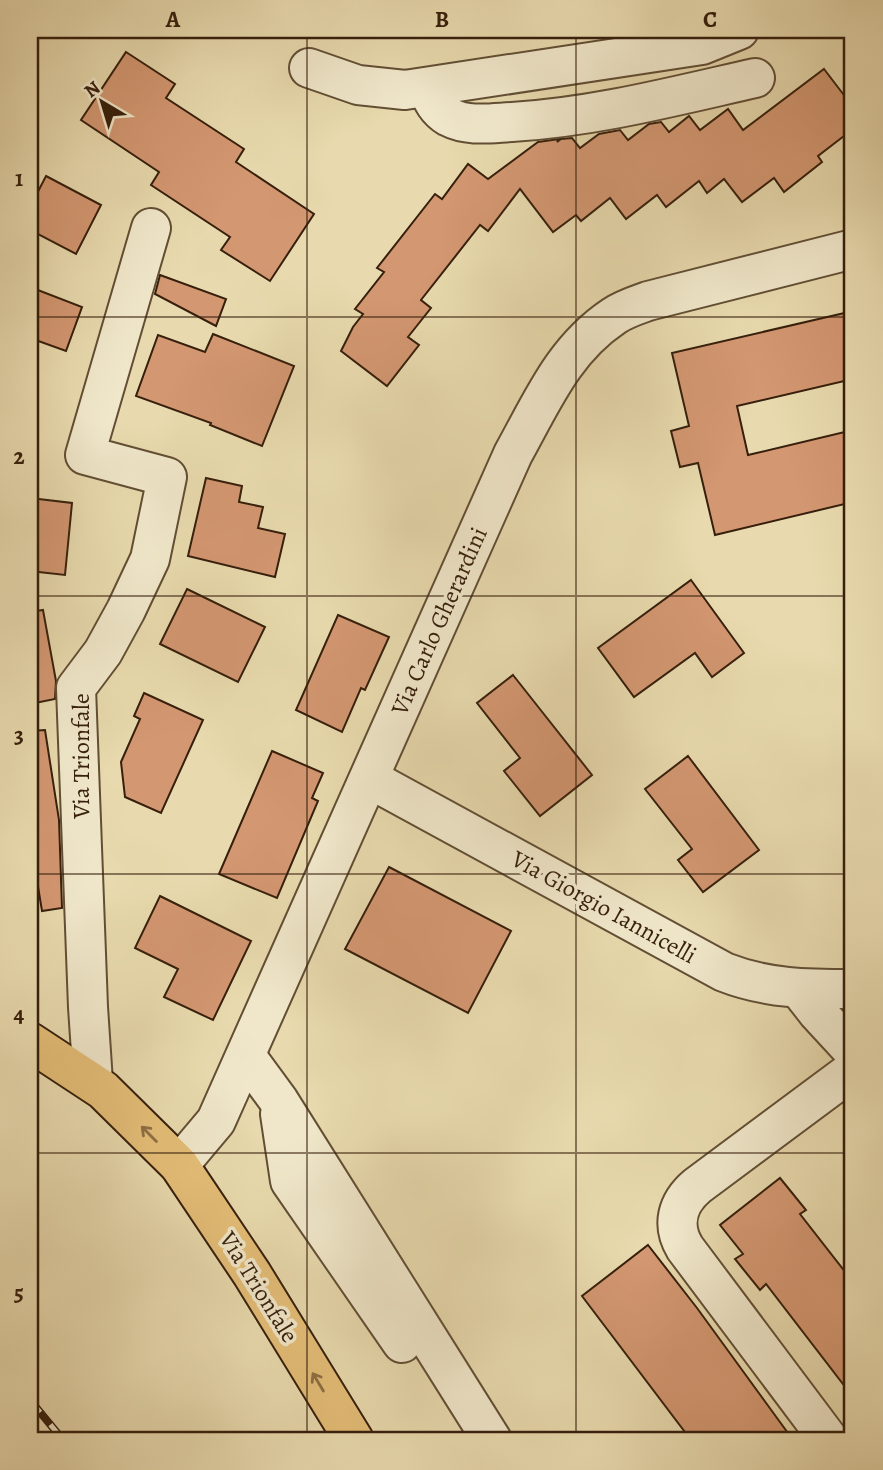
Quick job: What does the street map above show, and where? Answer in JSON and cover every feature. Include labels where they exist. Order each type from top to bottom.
[{"type":"main road","name":"Via Trionfale","points":[[30,1042],[93,1082],[179,1165],[252,1274],[354,1440]]},
{"type":"street","points":[[309,68],[347,82],[405,90],[702,45],[739,30]]},
{"type":"street","points":[[427,88],[442,113],[462,122],[479,124],[598,112],[755,78]]},
{"type":"street","name":"Via Trionfale","points":[[93,1082],[76,688],[103,652],[150,559],[167,477],[85,455],[151,228]]},
{"type":"street","name":"Via Carlo Gherardini","points":[[179,1165],[216,1121],[513,454],[562,364],[585,338],[616,314],[648,301],[853,249]]},
{"type":"street","name":"Via Giorgio Iannicelli","points":[[370,779],[724,972],[756,983],[800,990],[853,989]]},
{"type":"street","points":[[800,990],[853,1051]]},
{"type":"street","points":[[246,1056],[279,1101],[492,1440]]},
{"type":"street","points":[[829,1440],[685,1248],[678,1233],[677,1217],[684,1200],[698,1186],[853,1070]]},
{"type":"street","points":[[279,1101],[290,1181],[469,1440]]},
{"type":"building","points":[[126,52],[175,84],[166,98],[244,149],[236,162],[314,214],[270,281],[221,250],[230,237],[151,185],[159,172],[81,120]]},
{"type":"building","points":[[824,69],[853,107],[853,129],[818,156],[822,162],[784,192],[774,178],[742,202],[724,179],[707,193],[699,181],[666,207],[657,195],[626,219],[610,198],[581,221],[576,215],[553,232],[520,189],[488,231],[480,225],[421,300],[431,308],[408,337],[419,345],[387,386],[341,351],[363,314],[355,309],[384,272],[377,268],[435,194],[442,199],[468,164],[488,179],[538,142],[559,139],[557,142],[572,138],[580,148],[599,134],[620,130],[628,140],[649,124],[661,122],[669,132],[689,116],[700,130],[728,109],[743,130]]},
{"type":"building","points":[[46,176],[101,205],[76,254],[30,230],[30,207]]},
{"type":"building","points":[[160,275],[226,299],[216,326],[155,294]]},
{"type":"building","points":[[30,287],[82,307],[66,351],[30,338]]},
{"type":"building","points":[[853,311],[853,379],[737,406],[748,455],[853,430],[853,502],[715,535],[698,463],[680,467],[671,431],[689,426],[672,353]]},
{"type":"building","points":[[213,334],[294,366],[262,446],[210,425],[211,423],[136,396],[158,335],[205,352]]},
{"type":"building","points":[[206,478],[242,486],[239,502],[263,507],[258,528],[285,534],[275,577],[188,556]]},
{"type":"building","points":[[30,498],[72,503],[65,575],[30,571]]},
{"type":"building","points":[[691,580],[744,653],[712,677],[695,653],[634,697],[598,648]]},
{"type":"building","points":[[187,589],[265,627],[238,682],[160,644]]},
{"type":"building","points":[[43,610],[56,681],[55,699],[30,704],[30,612]]},
{"type":"building","points":[[338,615],[389,637],[365,690],[361,688],[342,732],[296,710]]},
{"type":"building","points":[[513,675],[592,775],[540,816],[504,771],[520,758],[477,703]]},
{"type":"building","points":[[144,693],[203,720],[161,813],[125,797],[121,762],[140,719],[134,716]]},
{"type":"building","points":[[45,730],[59,820],[62,908],[42,911],[30,838],[30,731]]},
{"type":"building","points":[[272,751],[323,773],[312,798],[318,801],[277,898],[219,874]]},
{"type":"building","points":[[688,756],[759,850],[703,892],[678,860],[692,849],[645,789]]},
{"type":"building","points":[[389,867],[511,931],[468,1013],[345,949]]},
{"type":"building","points":[[160,896],[251,941],[213,1020],[164,997],[178,969],[135,948]]},
{"type":"building","points":[[780,1178],[806,1210],[800,1214],[853,1282],[853,1397],[766,1284],[760,1290],[735,1259],[743,1254],[720,1225]]},
{"type":"building","points":[[648,1245],[793,1440],[691,1440],[582,1296]]},
{"type":"railway","points":[[30,1400],[63,1440]]},
{"type":"railway","points":[[30,1427],[41,1440]]}]
